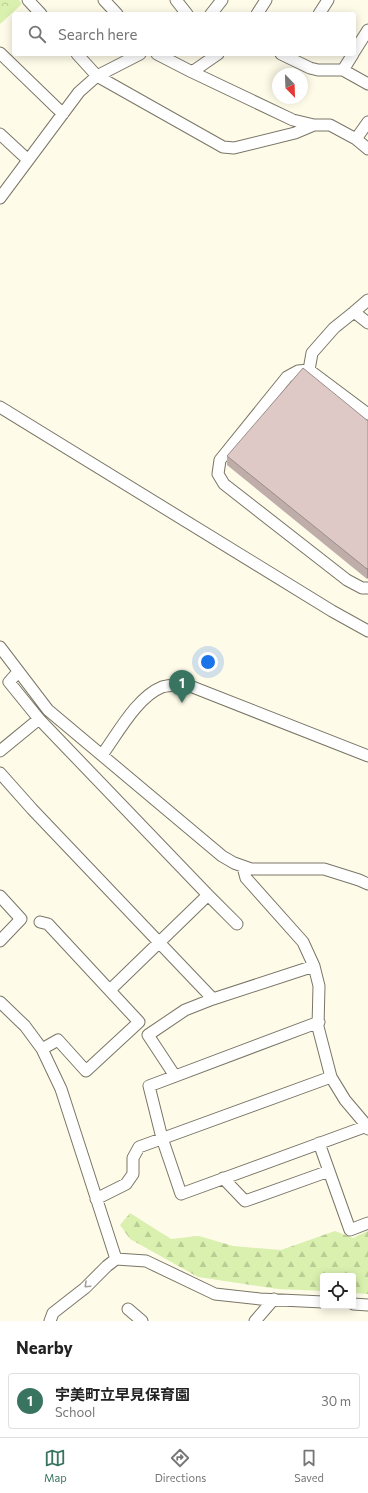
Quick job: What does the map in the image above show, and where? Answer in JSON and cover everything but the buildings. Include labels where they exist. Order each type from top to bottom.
[{"type":"street","points":[[28,0],[39,12]]},
{"type":"street","points":[[104,0],[115,12]]},
{"type":"street","points":[[176,0],[186,12]]},
{"type":"street","points":[[213,12],[222,0]]},
{"type":"street","points":[[258,12],[266,0]]},
{"type":"street","points":[[320,12],[328,0]]},
{"type":"street","points":[[356,48],[368,30]]},
{"type":"street","points":[[0,53],[63,114]]},
{"type":"street","points":[[79,56],[97,76],[223,147],[234,148],[294,133],[314,125]]},
{"type":"street","points":[[0,198],[79,92],[97,76],[136,56]]},
{"type":"street","points":[[161,56],[294,120],[314,125],[330,125],[356,139],[364,148],[368,149]]},
{"type":"street","points":[[192,72],[215,56]]},
{"type":"street","points":[[288,56],[310,68],[318,70],[343,70],[368,84]]},
{"type":"street","points":[[343,70],[351,56]]},
{"type":"street","points":[[356,139],[368,122]]},
{"type":"street","points":[[0,134],[28,160]]},
{"type":"street","points":[[309,370],[312,353],[334,328],[368,300]]},
{"type":"street","points":[[354,312],[368,323]]},
{"type":"street","points":[[368,414],[309,370],[298,371],[287,377],[220,460],[218,474],[224,484],[348,580],[362,588],[368,588]]},
{"type":"street","points":[[0,407],[332,611],[368,631]]},
{"type":"street","points":[[0,646],[48,710],[222,856],[243,867],[272,869],[324,869],[368,884]]},
{"type":"street","points":[[18,672],[9,682],[39,718],[237,924]]},
{"type":"street","points":[[102,755],[133,711],[147,696],[162,687],[176,685],[190,686],[368,756]]},
{"type":"street","points":[[0,751],[39,718]]},
{"type":"street","points":[[0,773],[32,809],[213,999]]},
{"type":"street","points":[[243,867],[246,878],[303,942],[314,966],[318,986],[319,1022],[318,1027],[331,1077],[345,1100],[367,1128],[319,1143],[181,1194],[162,1138],[149,1086],[319,1022]]},
{"type":"street","points":[[110,990],[208,895]]},
{"type":"street","points":[[0,896],[21,919],[0,941]]},
{"type":"street","points":[[40,922],[48,924],[139,1022],[86,1071],[58,1040],[42,1048]]},
{"type":"street","points":[[175,1076],[148,1035],[185,1010],[213,999],[314,966]]},
{"type":"street","points":[[0,1002],[25,1026],[42,1048],[61,1088],[116,1259]]},
{"type":"street","points":[[96,1198],[126,1184],[133,1174],[132,1158],[139,1147],[331,1077]]},
{"type":"street","points":[[319,1143],[350,1230],[368,1224]]},
{"type":"street","points":[[223,1178],[245,1201],[329,1170]]},
{"type":"street","points":[[50,1321],[53,1314],[85,1288],[116,1259],[146,1261],[215,1294],[320,1302]]},
{"type":"street","points":[[255,1321],[274,1299]]},
{"type":"street","points":[[356,1304],[368,1305]]},
{"type":"street","points":[[128,1309],[142,1321]]},
{"type":"green space","points":[[0,0],[19,0],[22,4],[0,24]]},
{"type":"green space","points":[[130,1213],[171,1239],[199,1236],[233,1246],[281,1250],[335,1231],[353,1238],[368,1231],[368,1294],[356,1293],[356,1273],[320,1273],[320,1291],[278,1289],[198,1277],[130,1239],[120,1225]]},
{"type":"place","name":"宇美町立早見保育園","points":[[182,703]]}]
